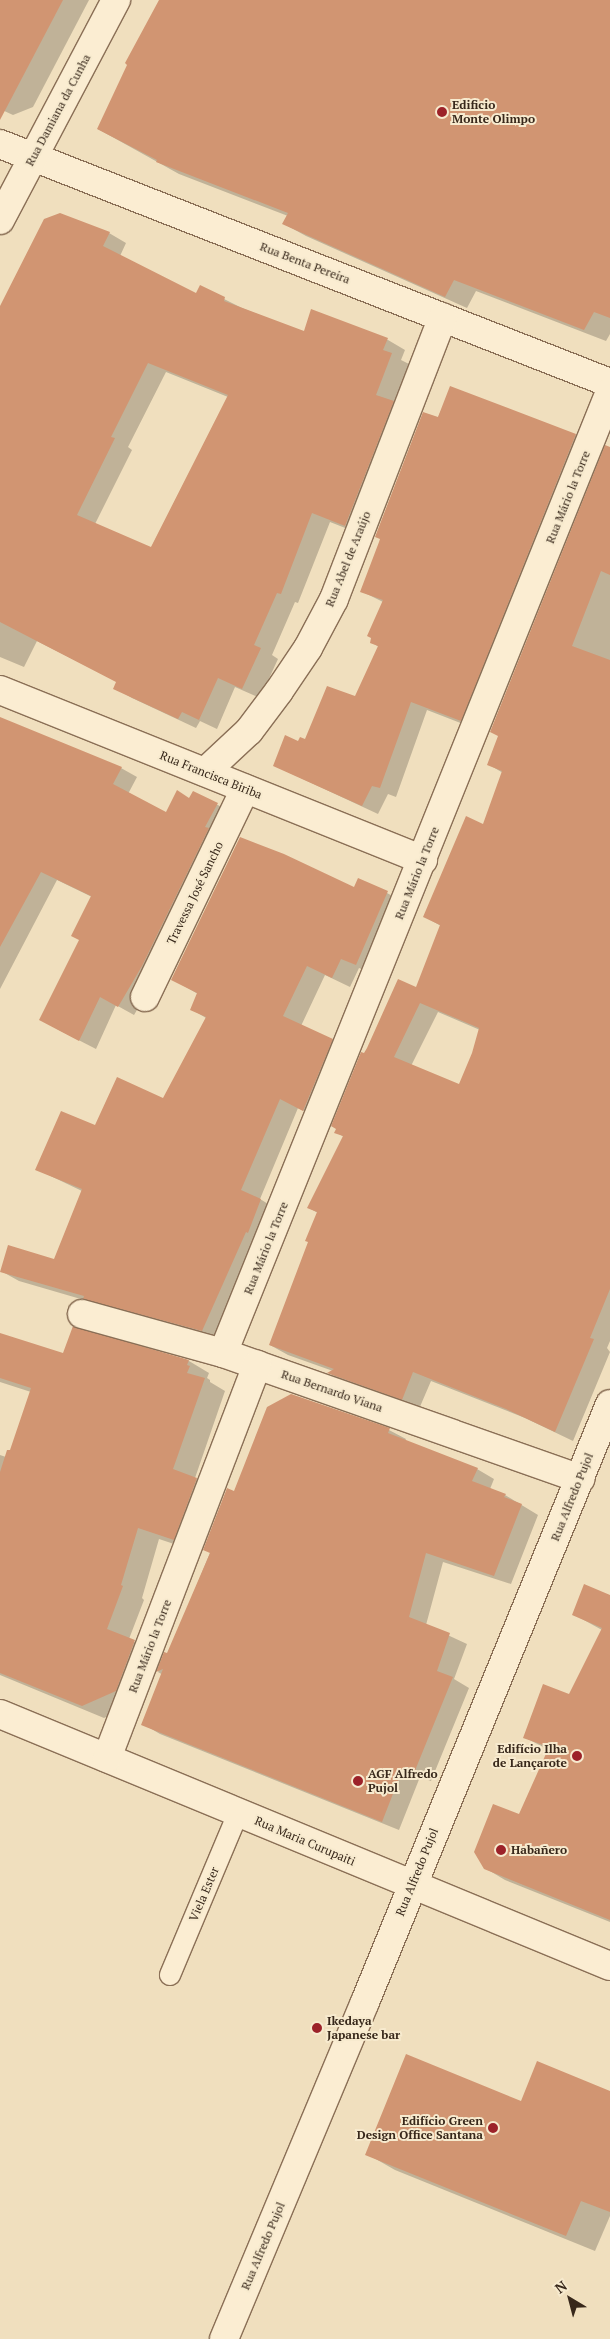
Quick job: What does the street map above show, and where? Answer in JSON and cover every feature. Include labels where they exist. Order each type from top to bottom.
[{"type":"street","name":"Rua Damiana da Cunha","points":[[0,220],[116,0]]},
{"type":"street","name":"Rua Benta Pereira","points":[[0,144],[610,382]]},
{"type":"street","name":"Rua Abel de Araújo","points":[[205,772],[249,730],[308,648],[329,607],[443,318]]},
{"type":"street","name":"Rua Mário la Torre","points":[[223,1353],[610,392]]},
{"type":"street","name":"Rua Francisca Biriba","points":[[0,690],[422,860]]},
{"type":"street","name":"Travessa José Sancho","points":[[145,997],[245,789]]},
{"type":"street","name":"Rua Bernardo Viana","points":[[82,1314],[223,1353],[580,1479]]},
{"type":"street","name":"Rua Mário la Torre","points":[[107,1758],[257,1365]]},
{"type":"street","name":"Rua Alfredo Pujol","points":[[224,2339],[610,1404]]},
{"type":"street","name":"Rua Maria Curupaiti","points":[[0,1714],[610,1966]]},
{"type":"lane","name":"Viela Ester","points":[[170,1974],[238,1813]]},
{"type":"building","points":[[0,0],[63,0],[0,120]]},
{"type":"building","points":[[159,0],[610,0],[610,318],[594,312],[584,330],[454,280],[445,297],[282,224],[288,213],[156,162],[157,160],[97,129],[127,65],[125,63]]},
{"type":"building","points":[[60,213],[110,232],[103,246],[196,293],[200,285],[225,297],[224,301],[304,331],[311,309],[388,338],[383,350],[392,353],[376,395],[394,401],[345,526],[312,513],[281,594],[277,593],[254,645],[261,648],[242,689],[218,678],[199,720],[182,712],[178,719],[113,689],[116,682],[0,622],[0,306],[44,219]],"holes":[[[148,363],[228,395],[151,547],[77,515],[115,438],[111,437]]]},
{"type":"building","points":[[450,386],[576,434],[461,721],[411,702],[380,788],[372,786],[362,806],[273,766],[285,735],[298,741],[300,737],[305,739],[327,686],[355,696],[378,646],[370,643],[371,638],[367,636],[383,600],[360,592],[380,539],[375,537],[423,412],[438,417]]},
{"type":"building","points":[[605,445],[610,447],[610,575],[601,571],[572,646],[610,660],[610,1289],[590,1338],[594,1339],[555,1432],[506,1409],[413,1372],[402,1400],[327,1373],[334,1369],[269,1345],[308,1242],[305,1241],[317,1212],[307,1208],[343,1136],[334,1133],[336,1129],[331,1126],[361,1052],[364,1053],[367,1048],[398,979],[416,987],[440,925],[423,917],[466,816],[483,824],[502,771],[487,765],[498,736],[490,732]],"holes":[[[420,1003],[479,1028],[472,1053],[459,1084],[394,1057]]]},
{"type":"building","points":[[0,717],[122,767],[113,784],[166,812],[177,790],[189,798],[193,791],[218,803],[205,827],[209,828],[142,966],[118,1007],[100,997],[79,1041],[39,1020],[79,940],[71,936],[91,896],[41,872],[0,947]]},
{"type":"building","points":[[240,837],[284,854],[354,887],[358,878],[388,891],[356,965],[341,959],[332,978],[307,966],[283,1016],[333,1039],[303,1111],[280,1099],[241,1190],[261,1199],[248,1233],[246,1232],[202,1331],[83,1299],[84,1296],[0,1272],[8,1245],[54,1259],[82,1189],[35,1170],[61,1111],[95,1125],[117,1077],[163,1098],[206,1017],[190,1010],[197,993],[171,980]]},
{"type":"building","points":[[73,1326],[189,1360],[187,1365],[190,1366],[187,1373],[205,1378],[173,1469],[197,1478],[174,1540],[138,1528],[121,1585],[123,1586],[107,1629],[135,1640],[116,1691],[82,1706],[0,1673],[0,1472],[7,1450],[10,1450],[31,1388],[0,1378],[0,1333],[63,1353]]},
{"type":"building","points":[[291,1394],[390,1428],[388,1433],[478,1468],[472,1481],[506,1494],[504,1497],[522,1504],[494,1576],[426,1553],[409,1617],[450,1633],[437,1671],[453,1677],[414,1773],[403,1768],[382,1822],[141,1725],[163,1669],[156,1672],[164,1652],[167,1653],[210,1553],[203,1550],[227,1488],[234,1491],[267,1407]]},
{"type":"building","points":[[584,1584],[610,1595],[610,1920],[484,1869],[474,1852],[493,1804],[519,1814],[549,1747],[523,1738],[543,1684],[569,1694],[602,1628],[572,1615]]},
{"type":"building","name":"Edifício Green Design Office Santana","points":[[406,2054],[521,2101],[537,2061],[610,2091],[610,2212],[581,2201],[566,2236],[365,2155]]},
{"type":"place","name":"Edificio Monte Olimpo","points":[[442,112]]},
{"type":"place","name":"Edifício Ilha de Lançarote","points":[[577,1756]]},
{"type":"place","name":"AGF Alfredo Pujol","points":[[358,1781]]},
{"type":"place","name":"Habañero","points":[[501,1850]]},
{"type":"place","name":"Ikedaya Japanese bar","points":[[317,2028]]},
{"type":"place","name":"Edifício Green Design Office Santana","points":[[493,2128]]}]
